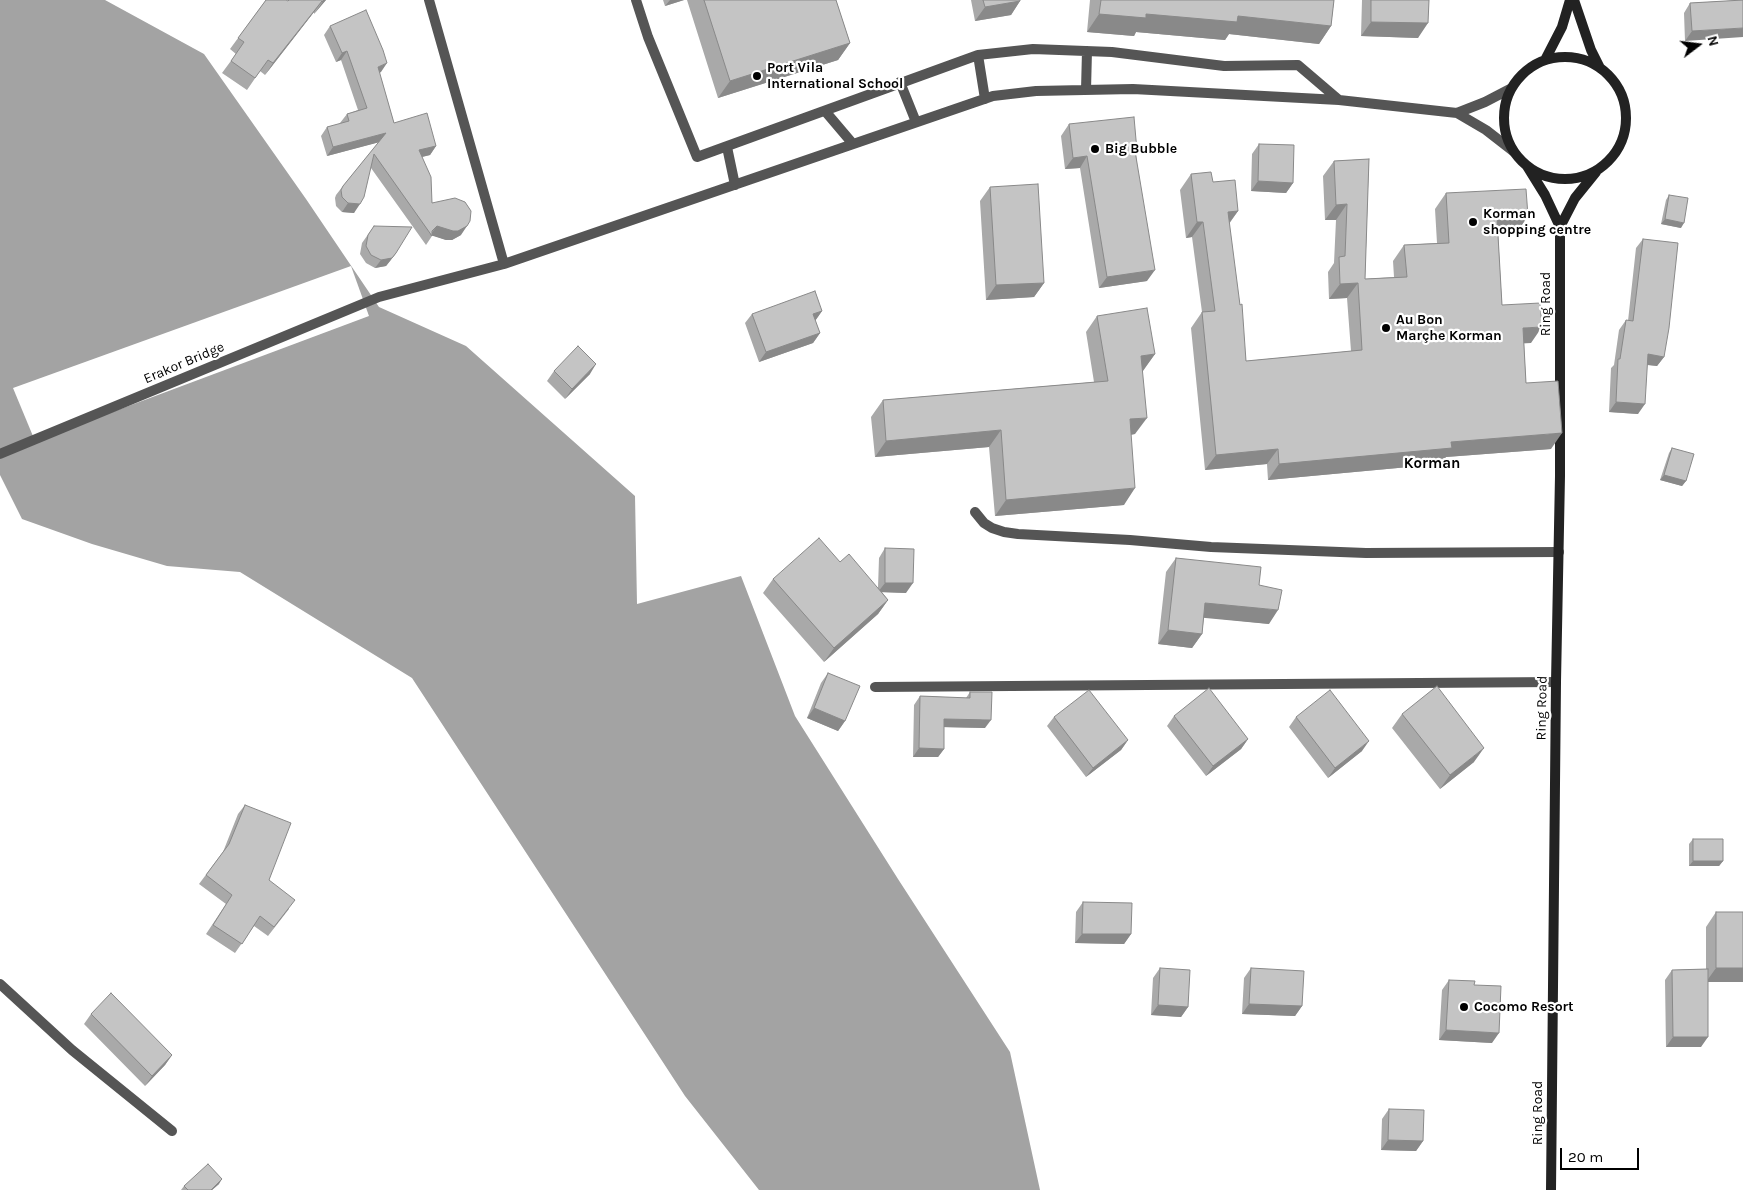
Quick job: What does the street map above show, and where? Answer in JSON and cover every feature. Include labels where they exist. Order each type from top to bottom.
[{"type":"main road","points":[[1545,60],[1562,27],[1570,0]]},
{"type":"main road","points":[[1574,0],[1589,44],[1600,68]]},
{"type":"main road","points":[[1564,56],[1582,59],[1600,68],[1612,79],[1621,93],[1625,109],[1622,141],[1614,155],[1596,171],[1579,178],[1560,180],[1543,176],[1527,166],[1513,151],[1505,131],[1504,109],[1510,89],[1525,71],[1545,60],[1564,56]]},
{"type":"main road","name":"Ring Road","points":[[1527,166],[1545,195],[1560,227],[1559,552],[1551,1190]]},
{"type":"main road","name":"Ring Road","points":[[1560,227],[1575,198],[1596,171]]},
{"type":"street","points":[[430,0],[504,264]]},
{"type":"street","points":[[636,0],[648,38],[698,157],[978,55],[1033,49],[1112,52],[1224,66],[1298,66],[1339,100]]},
{"type":"street","points":[[1086,90],[1087,51]]},
{"type":"street","points":[[978,55],[985,99]]},
{"type":"street","points":[[900,82],[916,122]]},
{"type":"street","name":"Erakor Bridge","points":[[0,454],[379,297],[504,264],[993,96],[1036,91],[1133,89],[1339,100],[1457,113]]},
{"type":"street","points":[[1457,113],[1510,89]]},
{"type":"street","points":[[825,111],[853,144]]},
{"type":"street","points":[[1457,113],[1486,130],[1513,151]]},
{"type":"street","points":[[727,147],[735,185]]},
{"type":"street","points":[[975,512],[984,523],[992,528],[1018,534],[1130,540],[1211,547],[1366,553],[1559,552]]},
{"type":"street","points":[[874,687],[1556,682]]},
{"type":"street","points":[[0,984],[72,1050],[172,1131]]},
{"type":"shaded area","points":[[0,0],[105,0],[204,54],[379,307],[466,346],[635,496],[637,604],[741,576],[795,716],[1010,1052],[1040,1190],[759,1190],[685,1096],[412,678],[240,572],[167,566],[92,544],[22,519],[0,475]]},
{"type":"pier","points":[[351,266],[369,316],[35,441],[13,388]]},
{"type":"building","points":[[266,0],[324,0],[273,63],[268,60],[255,78],[231,61],[244,42],[238,38]]},
{"type":"building","points":[[704,0],[836,0],[850,43],[730,81]]},
{"type":"building","points":[[983,0],[1020,0],[1020,1],[985,7]]},
{"type":"building","points":[[1101,0],[1334,0],[1331,26],[1238,16],[1237,22],[1146,14],[1146,18],[1099,14]]},
{"type":"building","points":[[1371,0],[1429,0],[1428,23],[1371,22]]},
{"type":"building","points":[[1743,0],[1743,28],[1692,31],[1690,3]]},
{"type":"building","points":[[366,10],[387,63],[378,67],[394,123],[427,113],[436,146],[419,150],[431,177],[432,203],[455,198],[465,202],[471,211],[470,221],[467,226],[458,231],[437,226],[432,231],[432,236],[374,154],[364,197],[360,204],[348,203],[342,197],[341,190],[343,186],[386,133],[333,147],[327,127],[349,121],[347,114],[367,108],[347,51],[342,53],[330,26]]},
{"type":"building","points":[[1134,117],[1137,151],[1135,151],[1155,270],[1107,277],[1087,156],[1073,158],[1069,124]]},
{"type":"building","points":[[1259,144],[1294,145],[1293,183],[1258,181]]},
{"type":"building","points":[[1369,159],[1365,279],[1407,277],[1404,245],[1449,243],[1446,193],[1526,189],[1528,216],[1497,218],[1502,305],[1540,303],[1542,327],[1523,328],[1526,383],[1558,381],[1562,433],[1451,442],[1452,448],[1279,464],[1278,449],[1216,455],[1202,312],[1215,311],[1203,222],[1197,222],[1191,174],[1211,172],[1213,182],[1235,180],[1238,211],[1228,212],[1240,305],[1242,304],[1246,361],[1362,350],[1358,283],[1340,284],[1339,257],[1345,256],[1347,204],[1336,205],[1334,161]]},
{"type":"building","points":[[1038,184],[1044,283],[996,285],[990,187]]},
{"type":"building","points":[[1669,195],[1688,198],[1684,223],[1665,219]]},
{"type":"building","points":[[374,226],[412,227],[392,258],[381,260],[371,255],[366,246],[368,235]]},
{"type":"building","points":[[1643,239],[1678,243],[1669,328],[1664,357],[1648,354],[1645,404],[1616,402],[1618,359],[1620,359],[1626,320],[1633,321]]},
{"type":"building","points":[[815,291],[822,311],[813,314],[820,333],[766,352],[752,314]]},
{"type":"building","points":[[1147,308],[1155,354],[1141,356],[1147,418],[1130,419],[1135,488],[1006,500],[1001,430],[886,441],[883,400],[1108,381],[1097,316]]},
{"type":"building","points":[[578,346],[596,364],[572,389],[554,371]]},
{"type":"building","points":[[1672,448],[1694,454],[1686,481],[1664,475]]},
{"type":"building","points":[[819,538],[840,562],[849,554],[888,600],[834,648],[773,579]]},
{"type":"building","points":[[885,548],[914,549],[913,583],[885,583]]},
{"type":"building","points":[[1176,558],[1261,567],[1259,585],[1282,590],[1278,610],[1205,603],[1202,634],[1168,630]]},
{"type":"building","points":[[828,673],[860,686],[845,721],[814,708]]},
{"type":"building","points":[[1437,686],[1484,748],[1450,775],[1402,714]]},
{"type":"building","points":[[1209,688],[1248,739],[1213,766],[1174,716]]},
{"type":"building","points":[[1089,690],[1128,740],[1093,768],[1054,717]]},
{"type":"building","points":[[1330,690],[1369,741],[1335,768],[1296,717]]},
{"type":"building","points":[[970,692],[992,692],[991,720],[944,719],[944,749],[919,748],[920,696],[970,698]]},
{"type":"building","points":[[245,805],[291,823],[269,880],[295,900],[274,927],[260,916],[242,944],[213,925],[232,895],[206,875],[229,844]]},
{"type":"building","points":[[1693,839],[1723,839],[1723,861],[1693,861]]},
{"type":"building","points":[[1083,902],[1132,903],[1131,934],[1082,934]]},
{"type":"building","points":[[1716,912],[1743,912],[1743,968],[1716,968]]},
{"type":"building","points":[[1160,968],[1190,970],[1188,1007],[1158,1005]]},
{"type":"building","points":[[1251,968],[1304,971],[1302,1006],[1249,1004]]},
{"type":"building","points":[[1708,969],[1708,1037],[1673,1037],[1672,970]]},
{"type":"building","points":[[1449,980],[1475,981],[1474,985],[1501,986],[1499,1033],[1446,1030]]},
{"type":"building","points":[[111,993],[172,1055],[152,1076],[91,1014]]},
{"type":"building","points":[[1389,1109],[1424,1110],[1423,1141],[1388,1140]]},
{"type":"building","points":[[208,1164],[222,1179],[211,1190],[188,1190],[184,1186]]},
{"type":"place","name":"Port Vila International School","points":[[757,76]]},
{"type":"place","name":"Big Bubble","points":[[1095,149]]},
{"type":"place","name":"Korman shopping centre","points":[[1473,222]]},
{"type":"place","name":"Au Bon Marçhe Korman","points":[[1386,328]]},
{"type":"place","name":"Cocomo Resort","points":[[1464,1007]]},
{"type":"district","name":"Korman","points":[[1432,464]]}]
